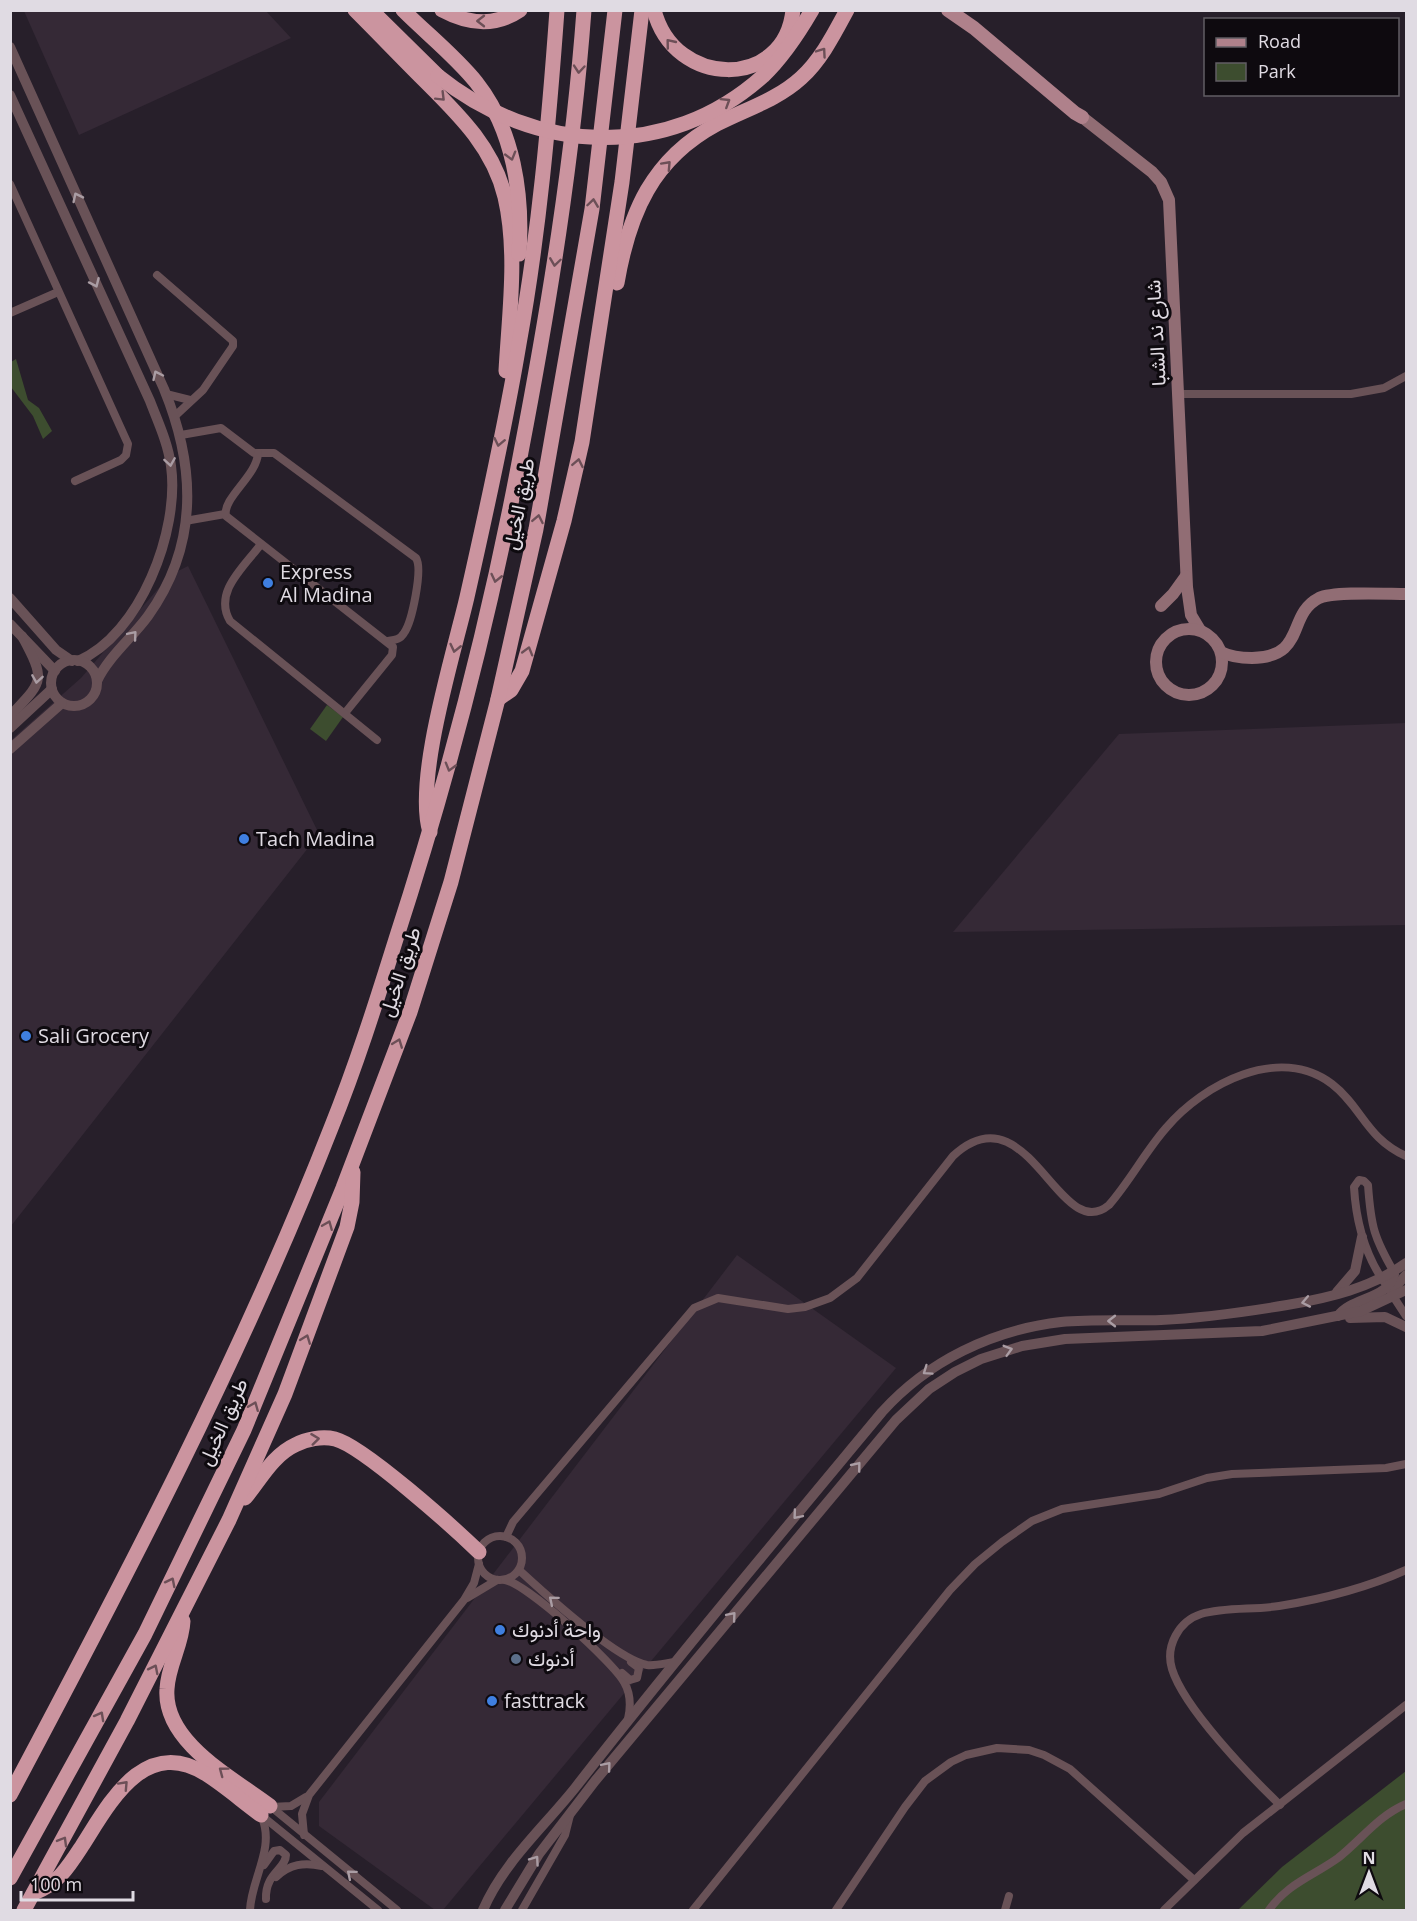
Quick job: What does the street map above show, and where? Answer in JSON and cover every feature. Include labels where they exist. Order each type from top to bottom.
[{"type":"highway","points":[[355,10],[462,118],[480,142],[498,174],[507,206],[510,240],[507,405]]},
{"type":"highway","points":[[371,10],[438,76],[486,109],[540,130],[598,138],[637,136],[684,123],[734,98],[776,62],[812,10]]},
{"type":"highway","points":[[403,10],[477,84],[495,112],[509,149],[519,189],[521,217],[516,319],[519,344]]},
{"type":"highway","points":[[442,10],[462,20],[484,22],[499,20],[520,10]]},
{"type":"highway","points":[[431,834],[425,802],[431,760],[519,344],[543,156],[557,10]]},
{"type":"highway","name":"طريق الخيل","points":[[10,1795],[189,1451],[260,1297],[335,1117],[431,834],[473,677],[507,529],[530,408],[551,285],[573,132],[584,10]]},
{"type":"highway","name":"طريق الخيل","points":[[10,1878],[145,1634],[197,1532],[244,1430],[353,1163],[410,1012],[451,882],[498,699],[551,451],[592,208],[615,10]]},
{"type":"highway","points":[[498,699],[511,690],[522,671],[571,492],[622,182],[642,10]]},
{"type":"highway","points":[[654,10],[661,31],[676,51],[699,65],[728,70],[750,66],[777,48],[784,38],[793,10]]},
{"type":"highway","points":[[585,415],[594,405],[628,231],[644,193],[670,161],[700,135],[777,96],[801,78],[820,56],[847,10]]},
{"type":"highway","points":[[24,1911],[183,1614],[274,1421],[343,1240],[352,1202],[353,1163]]},
{"type":"highway","points":[[229,1520],[277,1456],[304,1441],[333,1439],[364,1456],[479,1558]]},
{"type":"highway","points":[[183,1614],[180,1642],[167,1687],[172,1719],[189,1745],[265,1811]]},
{"type":"highway","points":[[34,1893],[52,1884],[66,1871],[124,1784],[151,1767],[176,1764],[200,1770],[265,1811]]},
{"type":"main road","points":[[948,10],[974,28],[1075,113],[1083,117]]},
{"type":"main road","points":[[956,10],[1078,110],[1083,117]]},
{"type":"main road","name":"شارع ند الشبا","points":[[1083,117],[1152,172],[1167,193],[1170,206],[1186,581],[1184,618],[1177,631]]},
{"type":"main road","points":[[1161,606],[1186,581]]},
{"type":"main road","name":"شارع ند الشبا","points":[[1186,581],[1191,615],[1200,630]]},
{"type":"main road","points":[[1221,651],[1241,658],[1274,655],[1291,641],[1302,615],[1320,598],[1407,594]]},
{"type":"main road","points":[[1221,672],[1235,665],[1270,660],[1285,653],[1296,641],[1310,611],[1317,604],[1337,596]]},
{"type":"main road","points":[[1200,630],[1213,638],[1221,651],[1221,672],[1213,685],[1200,693],[1184,695],[1167,686],[1157,669],[1157,653],[1164,640],[1177,631],[1200,630]]},
{"type":"street","points":[[10,47],[166,394],[181,435],[189,481],[185,521],[175,565],[166,586],[148,616],[107,663],[97,681],[94,695],[83,704],[76,706],[62,703],[52,689]]},
{"type":"street","points":[[10,95],[150,401],[172,468],[171,504],[166,538],[150,581],[124,621],[105,643],[88,657],[60,666],[55,671],[52,689],[10,728]]},
{"type":"street","points":[[10,184],[128,444],[127,451],[121,460],[75,481]]},
{"type":"street","points":[[157,275],[233,341],[233,346],[203,390],[175,416]]},
{"type":"street","points":[[10,313],[58,292]]},
{"type":"street","points":[[1178,394],[1351,394],[1384,388],[1407,376]]},
{"type":"street","points":[[166,394],[190,400]]},
{"type":"street","points":[[181,435],[221,428],[251,451],[274,453],[418,561],[420,571],[406,631],[398,639],[387,640]]},
{"type":"street","points":[[225,514],[226,506],[255,467],[258,453]]},
{"type":"street","points":[[185,521],[225,514],[393,647],[393,652],[345,713]]},
{"type":"street","points":[[261,544],[225,593],[224,602],[228,616],[237,629],[377,740]]},
{"type":"street","points":[[10,598],[56,650],[93,670],[97,681]]},
{"type":"street","points":[[10,624],[55,671]]},
{"type":"street","points":[[10,716],[33,693],[39,679],[37,664],[22,636]]},
{"type":"street","points":[[10,749],[62,703]]},
{"type":"street","points":[[506,1537],[513,1522],[694,1308],[709,1300],[727,1298],[797,1308],[822,1301],[840,1292],[864,1269],[953,1156],[970,1144],[998,1141],[1017,1148],[1039,1167],[1075,1208],[1087,1213],[1096,1212],[1109,1205],[1166,1128],[1195,1101],[1247,1074],[1283,1067],[1310,1072],[1333,1085],[1375,1136],[1407,1156]]},
{"type":"street","points":[[1403,1284],[1373,1233],[1368,1208],[1368,1185],[1362,1180],[1356,1182],[1353,1187],[1362,1237],[1370,1260],[1407,1316]]},
{"type":"street","points":[[1332,1296],[1353,1275],[1362,1237]]},
{"type":"street","points":[[1403,1284],[1407,1263]]},
{"type":"street","points":[[478,1911],[506,1870],[628,1719],[887,1406],[916,1379],[949,1357],[994,1337],[1043,1325],[1219,1315],[1403,1284]]},
{"type":"street","points":[[505,1911],[529,1868],[571,1812],[891,1425],[917,1399],[942,1380],[981,1359],[1036,1343],[1235,1334],[1288,1327],[1372,1307],[1388,1287],[1403,1284]]},
{"type":"street","points":[[1338,1316],[1385,1317],[1407,1327]]},
{"type":"street","points":[[693,1911],[950,1590],[981,1558],[1023,1527],[1062,1509],[1159,1494],[1220,1476],[1386,1468],[1407,1464]]},
{"type":"street","points":[[304,1835],[302,1814],[309,1795],[464,1600],[474,1583],[479,1558],[492,1538],[506,1537],[516,1543],[522,1553],[519,1570]]},
{"type":"street","points":[[479,1558],[485,1575],[522,1587],[610,1659],[627,1679],[637,1678],[639,1673],[637,1666],[614,1652],[604,1640]]},
{"type":"street","points":[[464,1600],[519,1570]]},
{"type":"street","points":[[519,1570],[550,1598],[604,1640],[645,1664],[675,1662]]},
{"type":"street","points":[[1280,1805],[1235,1759],[1178,1681],[1170,1661],[1174,1638],[1186,1623],[1202,1614],[1314,1599],[1371,1584],[1407,1570]]},
{"type":"street","points":[[595,1649],[626,1685],[630,1702],[628,1719]]},
{"type":"street","points":[[1164,1911],[1235,1840],[1407,1705]]},
{"type":"street","points":[[836,1911],[925,1781],[951,1762],[966,1755],[997,1748],[1029,1750],[1051,1758],[1070,1769],[1194,1880]]},
{"type":"street","points":[[265,1811],[291,1806],[309,1795]]},
{"type":"street","points":[[1269,1911],[1287,1889],[1338,1857],[1377,1821],[1407,1804]]},
{"type":"street","points":[[265,1811],[304,1835],[397,1911]]},
{"type":"street","points":[[265,1811],[378,1911]]},
{"type":"street","points":[[250,1911],[255,1877],[267,1839],[265,1811]]},
{"type":"street","points":[[522,1911],[565,1835],[571,1812]]},
{"type":"street","points":[[255,1877],[272,1852],[280,1850],[284,1852],[284,1863],[273,1872],[267,1882],[265,1904],[273,1881],[287,1868],[306,1863],[326,1867]]},
{"type":"street","points":[[483,1911],[490,1895]]},
{"type":"street","points":[[490,1895],[490,1911]]},
{"type":"street","points":[[1005,1911],[1009,1896]]},
{"type":"shaded area","points":[[24,11],[266,11],[291,38],[79,135]]},
{"type":"shaded area","points":[[188,566],[319,834],[11,1226],[11,740],[81,678],[170,575]]},
{"type":"shaded area","points":[[1406,723],[1406,925],[953,932],[1119,734]]},
{"type":"shaded area","points":[[737,1255],[896,1368],[443,1910],[435,1910],[319,1826],[319,1802]]},
{"type":"green space","points":[[16,359],[28,400],[39,408],[52,431],[43,439],[33,416],[11,387],[11,362]]},
{"type":"green space","points":[[327,705],[343,717],[326,741],[310,729]]},
{"type":"green space","points":[[1406,1771],[1406,1910],[1238,1910],[1282,1867]]},
{"type":"place","name":"Express Al Madina","points":[[268,583]]},
{"type":"place","name":"Tach Madina","points":[[244,839]]},
{"type":"place","name":"Sali Grocery","points":[[26,1036]]},
{"type":"place","name":"واحة أدنوك","points":[[500,1630]]},
{"type":"place","name":"أدنوك","points":[[516,1659]]},
{"type":"place","name":"fasttrack","points":[[492,1701]]}]
